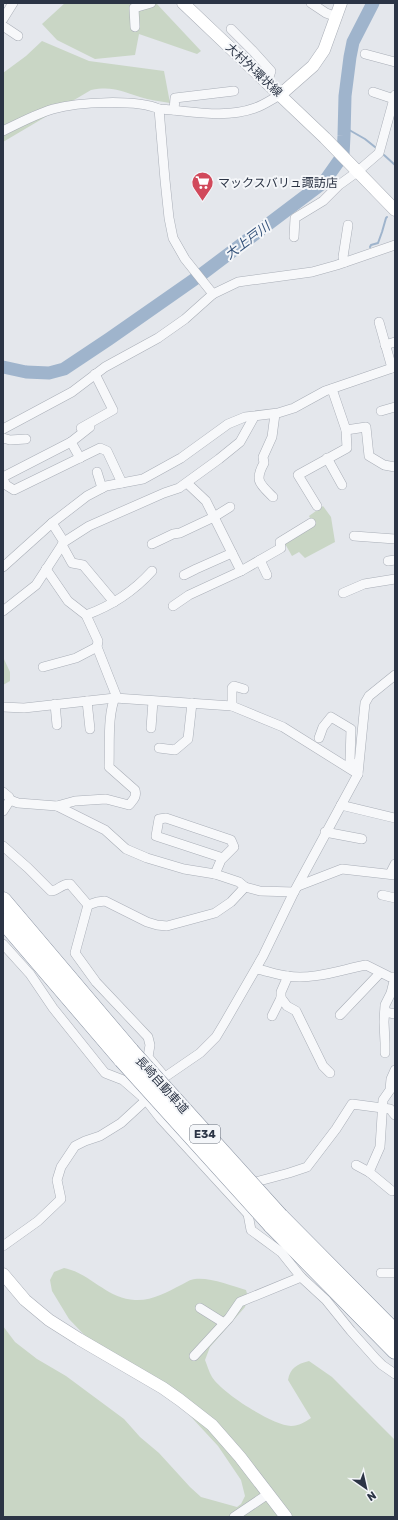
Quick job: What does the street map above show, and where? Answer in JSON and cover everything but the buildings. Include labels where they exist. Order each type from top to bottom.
[{"type":"highway","name":"長崎自動車道","points":[[3,900],[126,1056]]},
{"type":"highway","name":"長崎自動車道","points":[[3,921],[276,1220],[384,1354]]},
{"type":"highway","name":"長崎自動車道","points":[[276,1220],[317,1254],[395,1332]]},
{"type":"highway","points":[[317,1254],[395,1325]]},
{"type":"street","points":[[3,19],[13,3]]},
{"type":"street","points":[[135,28],[134,8],[151,3]]},
{"type":"street","name":"大村外環状線","points":[[183,3],[325,138],[356,170]]},
{"type":"street","points":[[311,3],[326,13],[337,17]]},
{"type":"street","points":[[3,131],[37,114],[55,108],[105,102],[151,106],[159,109],[221,114],[256,108],[280,95],[313,66],[324,50],[341,3]]},
{"type":"street","points":[[3,26],[18,36]]},
{"type":"street","points":[[231,29],[272,71],[267,83]]},
{"type":"street","points":[[365,54],[395,62]]},
{"type":"street","points":[[174,110],[175,98],[204,99],[234,91]]},
{"type":"street","points":[[294,237],[295,218],[323,201],[356,170],[379,153],[394,97],[373,92]]},
{"type":"street","points":[[159,109],[169,218],[173,238],[185,259],[203,284],[213,294]]},
{"type":"street","points":[[356,170],[395,210]]},
{"type":"street","points":[[345,262],[343,257],[348,225]]},
{"type":"street","points":[[3,429],[72,392],[95,374],[158,338],[185,319],[213,294],[238,282],[312,272],[395,245]]},
{"type":"street","points":[[3,567],[52,523],[87,496],[102,488],[142,479],[181,458],[228,424],[245,417],[275,414],[294,408],[332,389],[393,368],[379,322]]},
{"type":"street","points":[[385,345],[395,342]]},
{"type":"street","points":[[95,374],[113,410],[88,421],[90,427],[71,442],[3,478],[6,485],[14,490],[100,448],[107,451],[122,483]]},
{"type":"street","points":[[317,506],[298,475],[347,448],[346,430],[332,389]]},
{"type":"street","points":[[381,411],[395,407]]},
{"type":"street","points":[[273,497],[259,482],[258,472],[264,463],[263,457],[272,436],[275,414]]},
{"type":"street","points":[[3,611],[36,585],[63,543],[89,526],[164,493],[179,488],[187,483],[240,442],[254,417]]},
{"type":"street","points":[[346,430],[366,427],[369,456],[384,465],[395,468]]},
{"type":"street","points":[[3,438],[10,440],[26,439]]},
{"type":"street","points":[[71,442],[80,458]]},
{"type":"street","points":[[327,458],[342,485]]},
{"type":"street","points":[[97,472],[102,488]]},
{"type":"street","points":[[187,483],[206,501],[241,571]]},
{"type":"street","points":[[152,544],[214,517],[230,507]]},
{"type":"street","points":[[52,523],[72,563],[83,565],[114,602]]},
{"type":"street","points":[[173,606],[189,595],[241,571],[281,548],[280,542],[311,523]]},
{"type":"street","points":[[354,536],[395,539]]},
{"type":"street","points":[[184,576],[232,553]]},
{"type":"street","points":[[260,560],[267,575]]},
{"type":"street","points":[[3,792],[9,797],[10,800],[18,803],[57,806],[75,801],[106,799],[129,805],[136,794],[135,790],[110,767],[111,720],[116,695],[97,647],[98,641],[86,615],[68,601],[46,569]]},
{"type":"street","points":[[86,615],[103,609],[114,602],[126,594],[152,571]]},
{"type":"street","points":[[343,593],[364,584],[395,579]]},
{"type":"street","points":[[42,667],[76,658],[97,647]]},
{"type":"street","points":[[3,1246],[38,1221],[61,1199],[57,1180],[61,1167],[75,1146],[100,1136],[122,1123],[146,1100],[165,1077],[200,1053],[216,1037],[257,968],[325,832],[341,805],[358,771],[365,703],[369,696],[395,675]]},
{"type":"street","points":[[232,706],[232,688],[234,686],[244,689]]},
{"type":"street","points":[[3,707],[24,708],[115,698],[232,706],[283,727],[358,771]]},
{"type":"street","points":[[87,701],[90,729]]},
{"type":"street","points":[[151,728],[153,701]]},
{"type":"street","points":[[159,748],[175,750],[188,739],[192,703]]},
{"type":"street","points":[[55,704],[57,726]]},
{"type":"street","points":[[319,738],[323,727],[331,717],[351,729],[350,761],[358,771]]},
{"type":"street","points":[[3,811],[10,800]]},
{"type":"street","points":[[341,805],[395,818]]},
{"type":"street","points":[[57,806],[105,830],[126,849],[147,858],[184,869],[215,874],[239,882],[245,887],[260,891],[296,889],[342,869],[393,875],[395,864]]},
{"type":"street","points":[[215,874],[223,858],[234,847],[231,840],[166,818],[159,819],[156,836],[223,858]]},
{"type":"street","points":[[325,832],[362,839]]},
{"type":"street","points":[[3,846],[51,891],[54,891],[66,884],[70,884],[88,905]]},
{"type":"street","points":[[88,905],[105,901],[147,922],[167,926],[215,913],[231,902],[245,887]]},
{"type":"street","points":[[382,895],[395,898]]},
{"type":"street","points":[[88,905],[75,953],[96,982],[148,1037],[150,1045],[148,1057],[165,1077]]},
{"type":"street","points":[[3,944],[30,974],[53,1008],[105,1073],[123,1080],[146,1100],[160,1118],[248,1214],[251,1230],[281,1252],[301,1277],[326,1300],[351,1331],[384,1354],[382,1365],[395,1374]]},
{"type":"street","points":[[257,968],[288,976],[317,976],[366,965],[380,973],[390,977],[395,977],[384,1012],[385,1052]]},
{"type":"street","points":[[340,1015],[380,973]]},
{"type":"street","points":[[272,1016],[281,998],[281,992],[288,976]]},
{"type":"street","points":[[281,998],[287,1006],[296,1011],[323,1066],[330,1073]]},
{"type":"street","points":[[384,1012],[395,1014]]},
{"type":"street","points":[[369,1172],[380,1147],[383,1100],[390,1090],[391,1079],[395,1070]]},
{"type":"street","points":[[225,1189],[307,1167],[336,1129],[352,1104],[390,1109],[395,1116]]},
{"type":"street","points":[[356,1165],[369,1172],[392,1191]]},
{"type":"street","points":[[381,1273],[395,1274]]},
{"type":"street","points":[[3,1274],[26,1300],[49,1320],[163,1388],[212,1426],[240,1457],[286,1517]]},
{"type":"street","points":[[194,1356],[229,1318],[240,1302],[301,1277]]},
{"type":"street","points":[[200,1308],[224,1323]]},
{"type":"street","points":[[234,1517],[268,1494]]},
{"type":"green space","points":[[65,3],[156,3],[201,51],[197,54],[139,34],[135,55],[95,59],[57,40],[42,24]]},
{"type":"green space","points":[[42,41],[89,61],[164,71],[170,103],[143,98],[111,89],[91,90],[3,142],[3,73],[26,56]]},
{"type":"green space","points":[[323,506],[331,517],[335,542],[305,558],[299,552],[292,556],[284,542],[313,524],[309,516]]},
{"type":"green space","points":[[3,657],[10,672],[10,681],[3,685]]},
{"type":"green space","points":[[64,1268],[82,1275],[107,1291],[125,1299],[141,1300],[153,1298],[195,1279],[228,1284],[246,1290],[248,1297],[245,1307],[210,1347],[205,1360],[212,1377],[217,1384],[248,1407],[272,1420],[294,1426],[299,1425],[311,1418],[288,1380],[290,1372],[298,1365],[309,1361],[332,1377],[395,1440],[395,1517],[3,1517],[3,1326],[15,1342],[37,1359],[66,1376],[124,1419],[140,1437],[159,1453],[201,1497],[237,1507],[241,1504],[245,1496],[241,1480],[218,1446],[181,1406],[92,1343],[69,1319],[52,1291],[50,1280],[54,1272]]},
{"type":"waterway","name":"大上戸川","points":[[3,367],[26,372],[49,373],[64,369],[202,274],[324,182],[343,155],[345,96],[350,57],[353,42],[373,3]]},
{"type":"waterway","points":[[344,127],[365,139],[375,147]]},
{"type":"waterway","points":[[384,155],[395,165]]},
{"type":"waterway","points":[[370,247],[371,245],[378,243],[387,217]]},
{"type":"place","name":"マックスバリュ諏訪店","points":[[203,202]]}]
